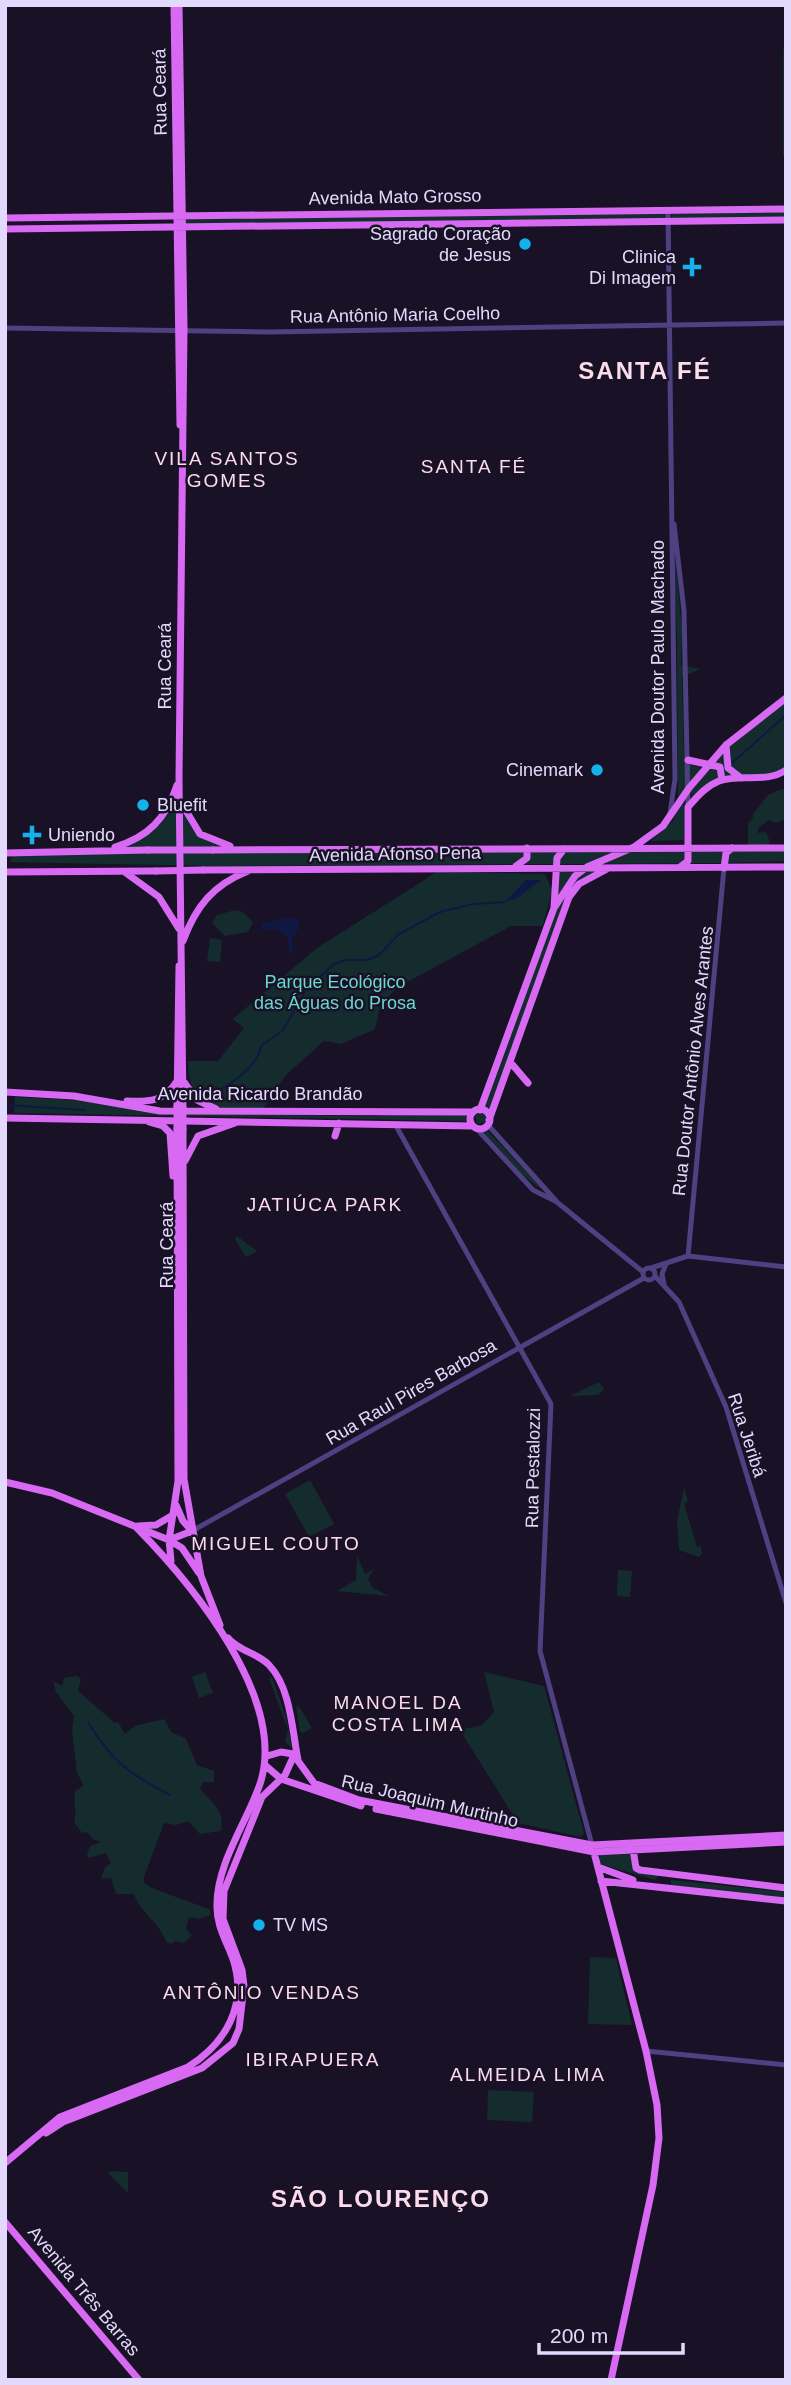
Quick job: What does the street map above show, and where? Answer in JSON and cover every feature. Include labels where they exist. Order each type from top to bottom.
[{"type":"main road","name":"Rua Ceará","points":[[169,1540],[176,1502],[181,946],[181,217],[176,5]]},
{"type":"main road","name":"Avenida Mato Grosso","points":[[5,218],[668,210],[785,215]]},
{"type":"main road","name":"Avenida Mato Grosso","points":[[5,229],[668,222],[785,215]]},
{"type":"main road","points":[[41,217],[44,229]]},
{"type":"main road","points":[[146,228],[153,224],[155,217]]},
{"type":"main road","points":[[474,1127],[470,1119],[476,1111],[554,908],[570,882],[587,867],[634,848],[666,822],[689,788],[726,745],[786,698]]},
{"type":"main road","points":[[726,745],[728,768],[743,778]]},
{"type":"main road","points":[[688,760],[701,765],[720,766],[722,780]]},
{"type":"main road","points":[[679,867],[688,861],[690,848],[688,807],[711,785],[722,780],[776,776],[786,770]]},
{"type":"main road","points":[[106,850],[150,831],[170,805],[179,778]]},
{"type":"main road","points":[[180,800],[200,834],[223,845],[248,850]]},
{"type":"main road","points":[[506,869],[524,862],[527,848]]},
{"type":"main road","points":[[724,868],[726,853],[732,848]]},
{"type":"main road","name":"Avenida Afonso Pena","points":[[5,853],[106,850],[786,848]]},
{"type":"main road","points":[[554,908],[557,856],[565,849]]},
{"type":"main road","points":[[489,1122],[569,897],[587,878],[611,867]]},
{"type":"main road","name":"Avenida Afonso Pena","points":[[5,872],[786,867]]},
{"type":"main road","points":[[538,868],[552,877],[554,891]]},
{"type":"main road","points":[[181,946],[192,917],[205,898],[223,883],[252,869]]},
{"type":"main road","points":[[122,871],[138,879],[159,897],[180,933]]},
{"type":"main road","points":[[511,1063],[528,1083]]},
{"type":"main road","points":[[100,1099],[149,1102],[163,1097],[180,1081],[197,1100],[227,1111]]},
{"type":"main road","name":"Avenida Ricardo Brandão","points":[[5,1092],[100,1099],[160,1111],[304,1114],[373,1111],[453,1115],[476,1111]]},
{"type":"main road","points":[[373,1111],[395,1124]]},
{"type":"main road","points":[[476,1111],[487,1113],[489,1122]]},
{"type":"main road","name":"Avenida Ricardo Brandão","points":[[5,1118],[474,1127],[489,1122]]},
{"type":"main road","points":[[121,1119],[155,1123],[167,1128],[172,1141],[177,1196]]},
{"type":"main road","points":[[183,1165],[198,1136],[242,1121]]},
{"type":"main road","points":[[335,1136],[339,1123]]},
{"type":"main road","name":"Rua Ceará","points":[[180,1129],[183,1165],[183,1459],[201,1576]]},
{"type":"main road","points":[[5,1482],[44,1490],[169,1540],[187,1554],[201,1576],[213,1611],[232,1643],[263,1660],[274,1671],[292,1718],[296,1755],[281,1779],[262,1797],[223,1891],[223,1919],[240,1963],[244,1986],[239,2029],[233,2043],[213,2061],[193,2072],[56,2126],[5,2169]]},
{"type":"main road","points":[[169,1540],[192,1531],[183,1521],[176,1502]]},
{"type":"main road","points":[[135,1526],[156,1525],[173,1515]]},
{"type":"main road","points":[[5,2163],[60,2117],[188,2067],[216,2046],[231,2024],[237,2004],[236,1972],[222,1935],[217,1892],[266,1766],[262,1726],[240,1665],[171,1562],[135,1526]]},
{"type":"main road","points":[[169,1540],[171,1562]]},
{"type":"main road","points":[[267,1756],[281,1752],[296,1755]]},
{"type":"main road","name":"Rua Joaquim Murtinho","points":[[296,1755],[314,1783],[359,1800],[593,1848]]},
{"type":"main road","name":"Rua Joaquim Murtinho","points":[[266,1766],[281,1779],[358,1805],[593,1848]]},
{"type":"main road","points":[[632,1848],[786,1835]]},
{"type":"main road","points":[[611,2380],[658,2159],[657,2105],[646,2051],[593,1848],[786,1842]]},
{"type":"main road","points":[[632,1848],[638,1870],[786,1888]]},
{"type":"main road","points":[[598,1867],[641,1883]]},
{"type":"main road","points":[[654,1885],[666,1874]]},
{"type":"main road","points":[[601,1881],[641,1883],[786,1901]]},
{"type":"main road","points":[[231,2024],[233,2043]]},
{"type":"main road","name":"Avenida Três Barras","points":[[5,2222],[139,2380]]},
{"type":"street","points":[[668,210],[672,510]]},
{"type":"street","name":"Rua Antônio Maria Coelho","points":[[5,328],[270,332],[786,323]]},
{"type":"street","name":"Avenida Doutor Paulo Machado","points":[[666,822],[674,798],[675,748],[672,510]]},
{"type":"street","name":"Avenida Doutor Paulo Machado","points":[[672,510],[686,636],[688,807]]},
{"type":"street","points":[[673,634],[681,633],[686,636]]},
{"type":"street","points":[[675,748],[688,751]]},
{"type":"street","name":"Rua Doutor Antônio Alves Arantes","points":[[688,1256],[724,868]]},
{"type":"street","points":[[489,1122],[558,1203]]},
{"type":"street","name":"Rua Pestalozzi","points":[[395,1124],[551,1404],[540,1651],[593,1848]]},
{"type":"street","points":[[474,1127],[533,1190],[558,1203],[663,1286]]},
{"type":"street","name":"Rua Raul Pires Barbosa","points":[[192,1531],[520,1346],[646,1271],[688,1256],[786,1267]]},
{"type":"street","points":[[663,1286],[664,1265]]},
{"type":"street","name":"Rua Raul Pires Barbosa","points":[[654,1277],[664,1265]]},
{"type":"street","points":[[646,1271],[654,1277]]},
{"type":"street","name":"Rua Jeribá","points":[[663,1286],[679,1302],[726,1407],[786,1603]]},
{"type":"street","points":[[646,2051],[786,2065]]},
{"type":"green space","points":[[783,49],[786,49],[786,155],[783,155]]},
{"type":"green space","points":[[786,212],[786,218],[672,220],[672,214]]},
{"type":"green space","points":[[670,214],[671,220],[185,225],[184,219]]},
{"type":"green space","points":[[671,513],[682,629],[681,665],[700,669],[682,677],[684,763],[702,768],[684,792],[684,840],[651,841],[674,820],[678,799],[677,639]]},
{"type":"green space","points":[[786,701],[786,766],[764,775],[717,780],[692,796],[691,791],[731,744]]},
{"type":"green space","points":[[176,790],[192,828],[206,840],[228,847],[119,848],[140,840],[156,827],[168,811]]},
{"type":"green space","points":[[786,790],[786,819],[776,823],[769,820],[758,828],[758,833],[766,832],[770,842],[768,845],[748,845],[748,823],[753,814],[768,795]]},
{"type":"green space","points":[[786,850],[786,861],[723,863],[213,866],[10,862],[12,856],[104,853]]},
{"type":"green space","points":[[604,869],[581,879],[565,899],[490,1112],[484,1123],[477,1124],[475,1116],[488,1098],[497,1076],[548,932],[557,871]]},
{"type":"green space","name":"Parque Ecológico das Águas do Prosa","points":[[437,872],[545,874],[552,890],[543,926],[511,926],[396,988],[380,1007],[375,1029],[341,1044],[324,1041],[286,1075],[263,1109],[220,1108],[201,1099],[194,1091],[188,1061],[218,1061],[244,1028],[233,1019],[317,948]]},
{"type":"green space","points":[[235,910],[243,912],[253,922],[248,932],[225,936],[212,923],[217,915]]},
{"type":"green space","points":[[210,938],[222,940],[220,962],[207,961]]},
{"type":"green space","points":[[15,1097],[94,1101],[174,1114],[375,1116],[394,1113],[470,1116],[470,1121],[14,1113]]},
{"type":"green space","points":[[485,1128],[541,1189],[521,1174],[481,1129]]},
{"type":"green space","points":[[237,1236],[256,1252],[246,1257],[235,1239]]},
{"type":"green space","points":[[599,1382],[604,1389],[598,1395],[570,1396]]},
{"type":"green space","points":[[310,1480],[334,1524],[309,1537],[285,1494]]},
{"type":"green space","points":[[684,1488],[688,1501],[684,1504],[697,1547],[701,1546],[702,1553],[699,1557],[679,1550],[677,1521]]},
{"type":"green space","points":[[357,1556],[365,1574],[374,1569],[368,1579],[372,1587],[388,1596],[337,1591],[356,1580]]},
{"type":"green space","points":[[618,1570],[632,1571],[630,1597],[617,1596]]},
{"type":"green space","points":[[205,1672],[213,1693],[199,1698],[192,1677]]},
{"type":"green space","points":[[484,1672],[544,1686],[584,1833],[581,1837],[518,1823],[460,1730],[482,1725],[494,1712]]},
{"type":"green space","points":[[77,1676],[81,1679],[78,1691],[115,1723],[118,1722],[125,1734],[135,1726],[164,1719],[171,1732],[186,1739],[197,1765],[214,1771],[214,1782],[203,1782],[200,1788],[219,1811],[221,1831],[200,1834],[188,1821],[176,1825],[164,1823],[144,1877],[144,1883],[152,1888],[211,1910],[210,1915],[198,1919],[189,1917],[186,1929],[192,1935],[184,1943],[166,1942],[134,1894],[116,1894],[111,1878],[101,1879],[105,1867],[111,1863],[106,1853],[89,1858],[87,1854],[90,1846],[101,1842],[93,1839],[87,1832],[82,1833],[74,1822],[76,1790],[84,1786],[77,1773],[72,1730],[74,1716],[56,1692],[53,1681],[62,1686],[64,1678]]},
{"type":"green space","points":[[272,1677],[286,1717],[292,1748],[285,1742],[288,1730],[269,1678]]},
{"type":"green space","points":[[296,1706],[312,1728],[303,1733],[300,1732]]},
{"type":"green space","points":[[631,1854],[635,1872],[659,1875],[655,1880],[601,1864],[598,1860],[601,1855]]},
{"type":"green space","points":[[671,1880],[786,1892],[786,1898],[671,1886]]},
{"type":"green space","points":[[590,1957],[616,1958],[632,2025],[588,2024]]},
{"type":"green space","points":[[488,2090],[534,2092],[532,2122],[487,2120]]},
{"type":"green space","points":[[128,2172],[128,2193],[108,2173]]},
{"type":"water","points":[[526,880],[541,880],[516,899],[505,902]]},
{"type":"water","points":[[289,917],[298,919],[300,927],[292,938],[294,954],[290,953],[288,938],[276,929],[261,930],[262,923]]},
{"type":"waterway","points":[[733,762],[786,715]]},
{"type":"waterway","points":[[208,1095],[232,1082],[248,1069],[259,1054],[261,1046],[283,1030],[306,990],[333,965],[344,960],[368,960],[379,955],[399,934],[440,912],[473,904],[505,902]]},
{"type":"waterway","points":[[5,1105],[85,1110]]},
{"type":"waterway","points":[[88,1722],[105,1747],[123,1766],[170,1795]]},
{"type":"place","name":"Sagrado Coração de Jesus","points":[[525,244]]},
{"type":"place","name":"Clinica Di Imagem","points":[[692,267]]},
{"type":"place","name":"Cinemark","points":[[597,770]]},
{"type":"place","name":"Bluefit","points":[[143,805]]},
{"type":"place","name":"Uniendo","points":[[32,835]]},
{"type":"place","name":"TV MS","points":[[259,1925]]},
{"type":"district","name":"SANTA FÉ","points":[[645,371]]},
{"type":"district","name":"SANTA FÉ","points":[[474,466]]},
{"type":"district","name":"VILA SANTOS GOMES","points":[[227,469]]},
{"type":"district","name":"JATIÚCA PARK","points":[[325,1204]]},
{"type":"district","name":"MIGUEL COUTO","points":[[276,1543]]},
{"type":"district","name":"MANOEL DA COSTA LIMA","points":[[398,1713]]},
{"type":"district","name":"ANTÔNIO VENDAS","points":[[262,1992]]},
{"type":"district","name":"IBIRAPUERA","points":[[313,2059]]},
{"type":"district","name":"ALMEIDA LIMA","points":[[528,2074]]},
{"type":"district","name":"SÃO LOURENÇO","points":[[381,2199]]}]
